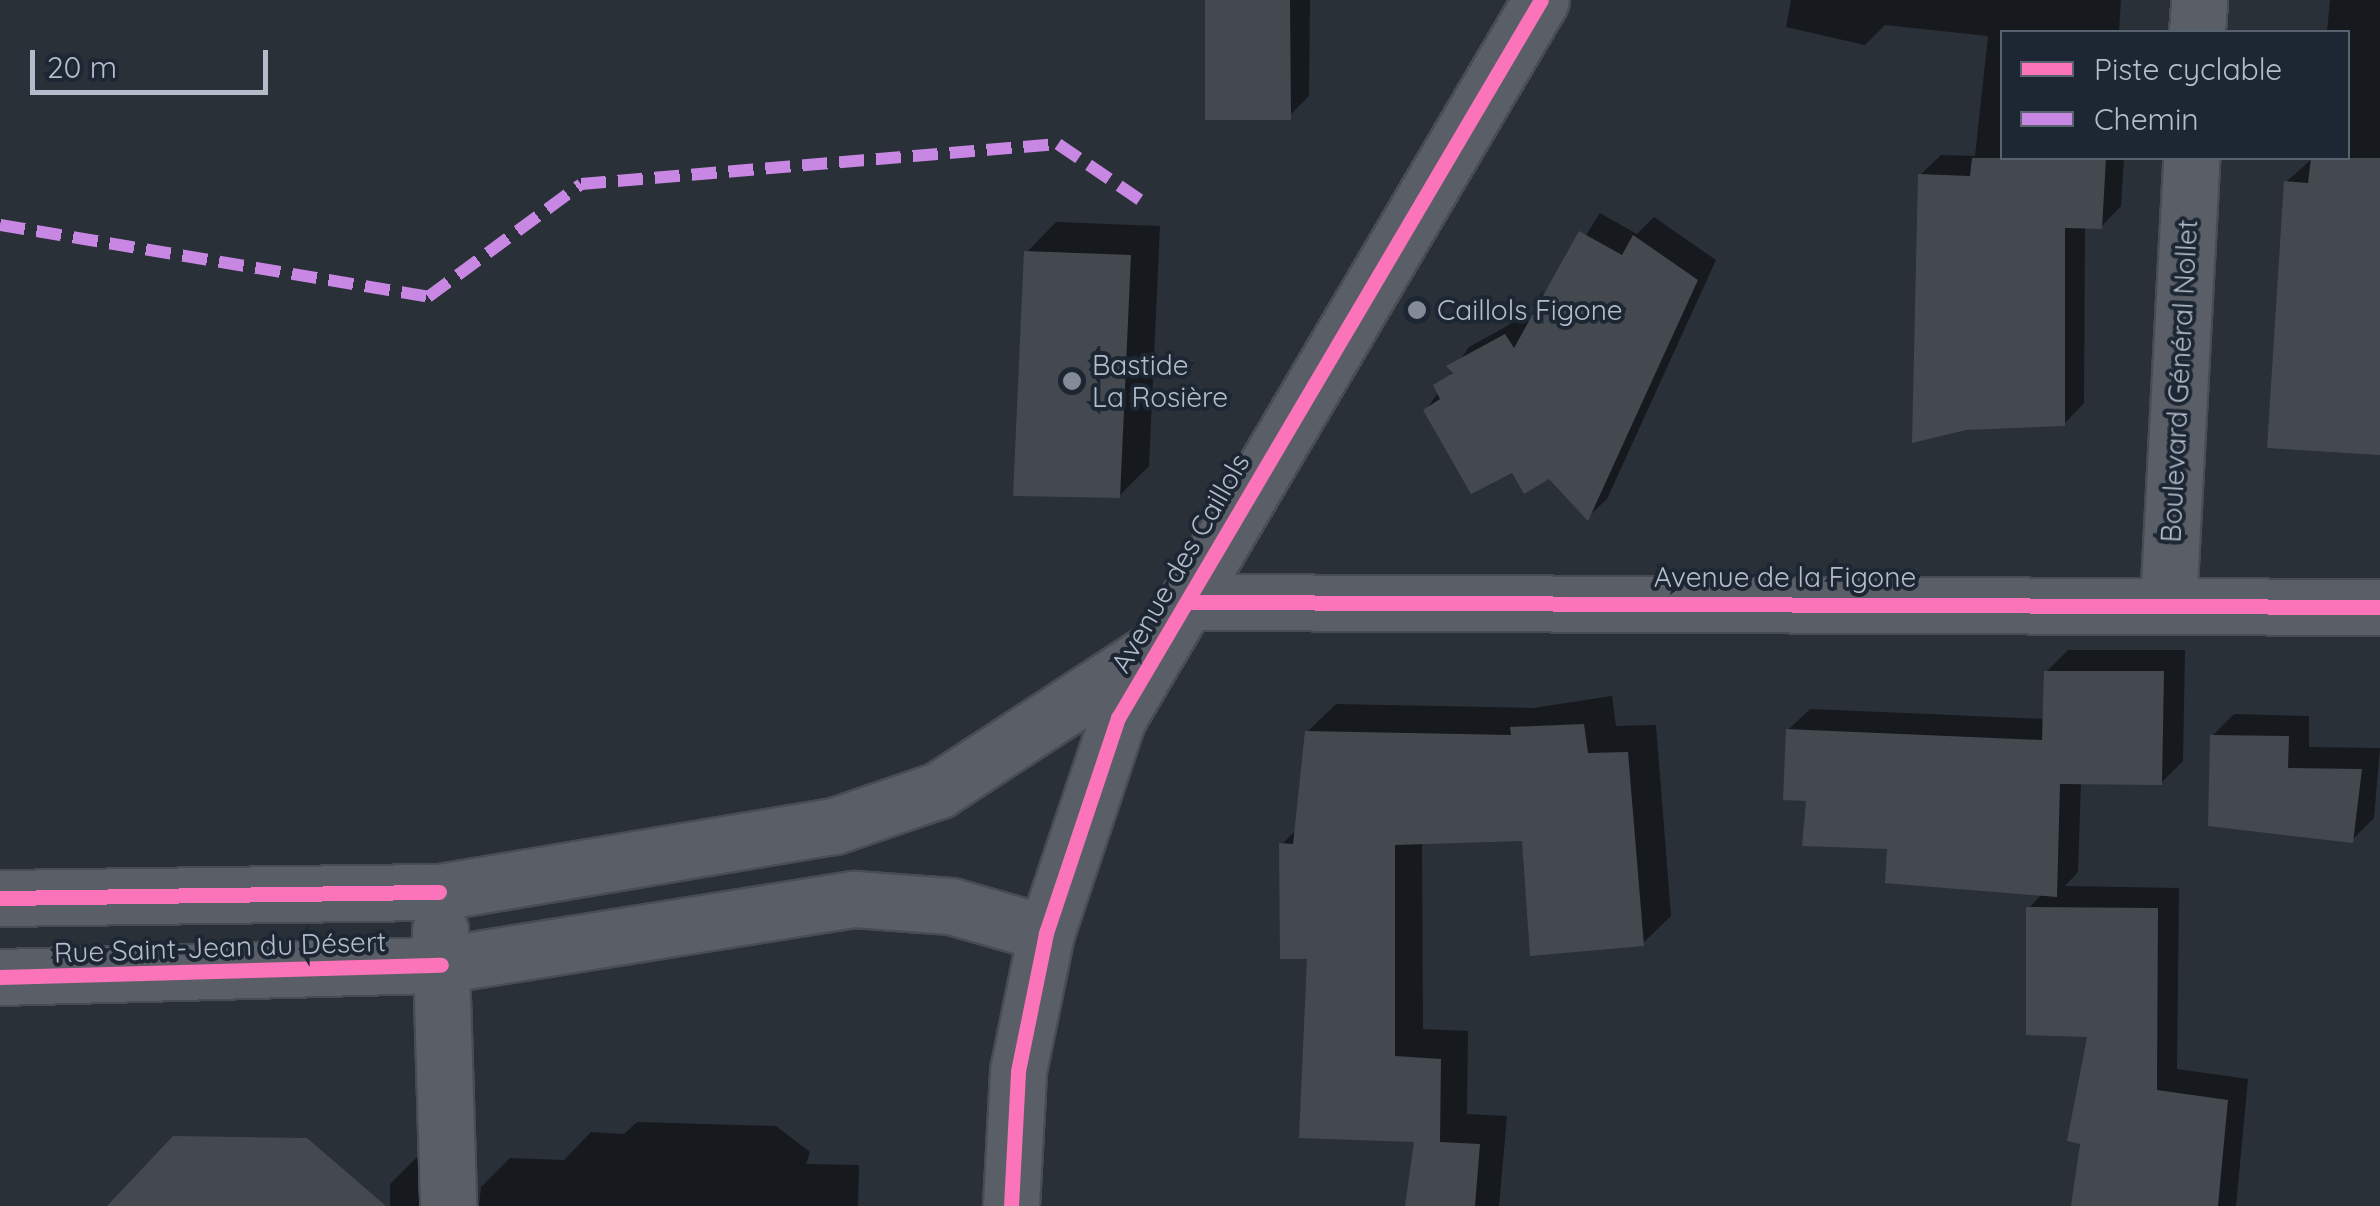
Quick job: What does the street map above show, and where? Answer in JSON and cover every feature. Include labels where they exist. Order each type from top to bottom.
[{"type":"street","name":"Avenue des Caillols","points":[[1011,1206],[1018,1072],[1046,934],[1065,854],[1118,718],[1191,602],[1541,0]]},
{"type":"street","points":[[2197,30],[2199,0]]},
{"type":"street","name":"Boulevard Général Nollet","points":[[2168,604],[2191,160]]},
{"type":"street","name":"Avenue de la Figone","points":[[1191,602],[2380,607]]},
{"type":"street","name":"Rue Saint-Jean du Désert","points":[[0,898],[438,892],[834,826],[939,790],[1161,646]]},
{"type":"street","points":[[438,892],[448,1206]]},
{"type":"street","name":"Rue Saint-Jean du Désert","points":[[0,976],[441,965],[854,899],[951,906],[1046,934]]},
{"type":"building","points":[[1205,0],[1290,0],[1291,120],[1205,120]]},
{"type":"building","points":[[1972,158],[2106,160],[2102,229],[2065,228],[2065,426],[1966,430],[1912,443],[1918,174],[1970,176]]},
{"type":"building","points":[[2380,158],[2380,455],[2267,448],[2284,181],[2308,183],[2311,160]]},
{"type":"building","points":[[1579,231],[1622,255],[1633,235],[1698,280],[1588,521],[1549,479],[1524,494],[1512,473],[1471,494],[1423,410],[1440,399],[1433,385],[1453,373],[1446,366],[1505,334],[1514,348]]},
{"type":"building","name":"Bastide La Rosière","points":[[1024,251],[1131,255],[1120,498],[1013,496]]},
{"type":"building","points":[[2044,671],[2164,671],[2162,785],[2060,784],[2057,897],[1885,883],[1887,849],[1802,846],[1806,801],[1783,800],[1786,729],[2042,740]]},
{"type":"building","points":[[1584,724],[1588,753],[1628,752],[1644,946],[1530,956],[1522,841],[1395,845],[1395,1056],[1441,1059],[1440,1142],[1480,1144],[1475,1206],[1405,1206],[1414,1142],[1299,1138],[1307,959],[1280,959],[1279,843],[1293,844],[1305,731],[1511,735],[1510,727]]},
{"type":"building","points":[[2210,735],[2289,736],[2288,768],[2362,769],[2353,843],[2208,826]]},
{"type":"building","points":[[2026,907],[2158,908],[2157,1090],[2228,1100],[2218,1206],[2071,1206],[2080,1144],[2067,1141],[2087,1037],[2026,1035]]},
{"type":"building","points":[[173,1136],[307,1138],[386,1206],[107,1206]]},
{"type":"marked path","points":[[0,225],[428,297],[581,184],[1058,144],[1140,200]]},
{"type":"cycle path","points":[[1011,1206],[1018,1071],[1046,933],[1118,718],[1541,0]]},
{"type":"cycle path","points":[[1191,602],[2380,607]]},
{"type":"cycle path","points":[[0,898],[439,892]]},
{"type":"cycle path","points":[[0,977],[441,965]]},
{"type":"place","name":"Caillols Figone","points":[[1417,310]]},
{"type":"place","name":"Bastide La Rosière","points":[[1072,381]]}]
